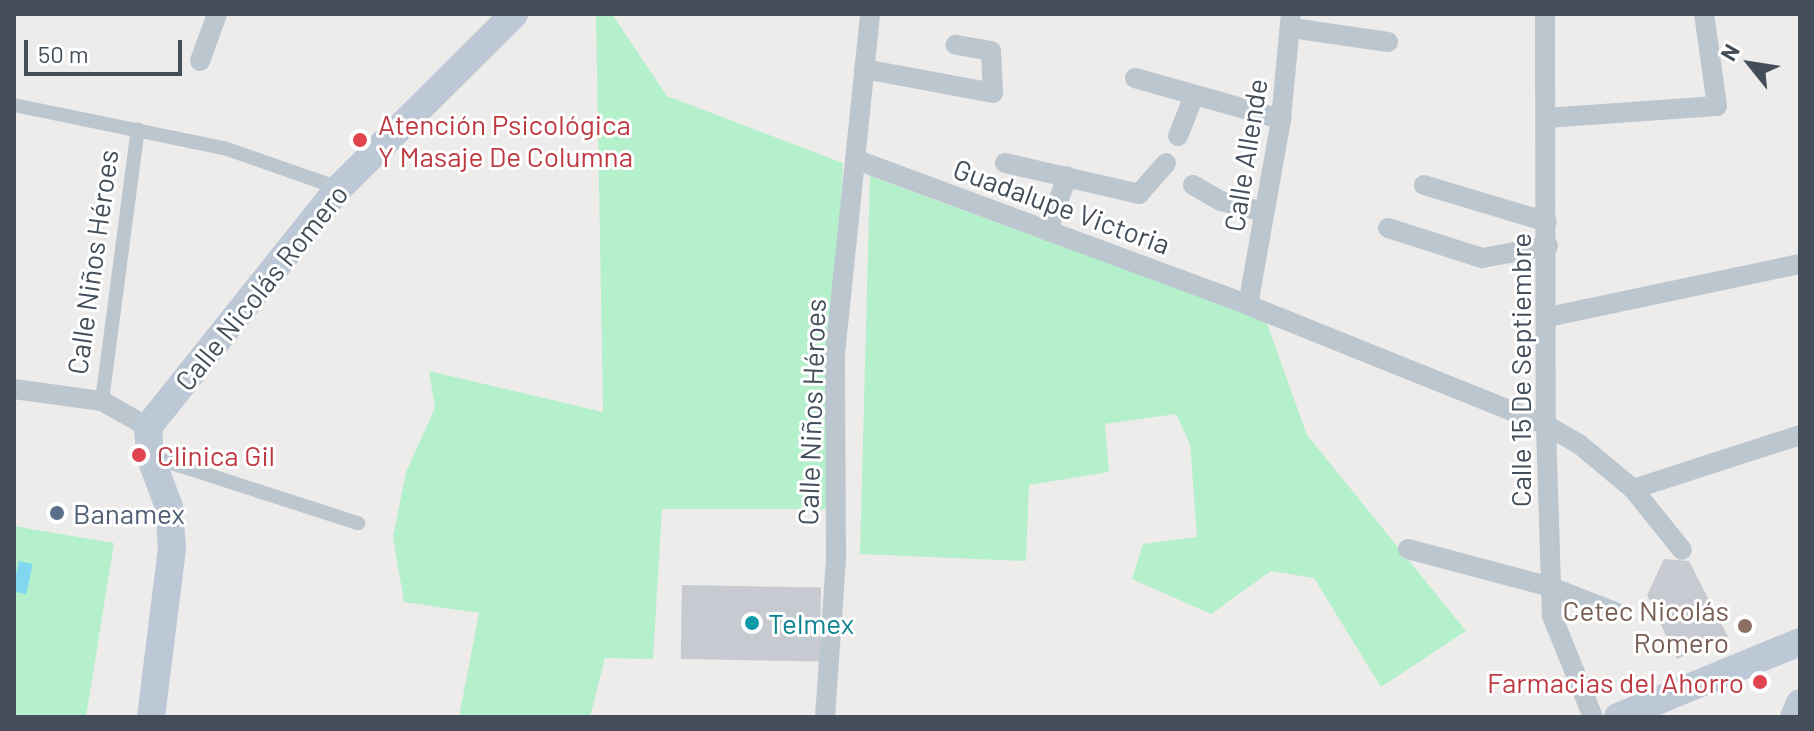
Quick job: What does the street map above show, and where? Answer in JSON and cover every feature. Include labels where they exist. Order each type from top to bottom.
[{"type":"main road","name":"Calle Nicolás Romero","points":[[148,427],[339,188],[514,14]]},
{"type":"main road","points":[[148,427],[150,456],[169,507],[173,558],[151,717]]},
{"type":"main road","points":[[1618,717],[1800,642]]},
{"type":"main road","points":[[1794,717],[1800,703]]},
{"type":"street","points":[[200,61],[217,14]]},
{"type":"street","name":"Calle Niños Héroes","points":[[825,717],[836,558],[835,354],[870,14]]},
{"type":"street","name":"Calle 15 De Septiembre","points":[[1545,14],[1548,246],[1546,425],[1551,587],[1559,638],[1593,717]]},
{"type":"street","points":[[1546,118],[1717,106],[1704,14]]},
{"type":"street","points":[[1292,21],[1388,42]]},
{"type":"street","name":"Calle Allende","points":[[1248,305],[1281,119],[1292,21]]},
{"type":"street","points":[[864,69],[993,93],[991,51],[956,45]]},
{"type":"street","points":[[1135,78],[1281,119]]},
{"type":"street","points":[[1178,136],[1194,96]]},
{"type":"street","points":[[14,105],[224,148],[339,188]]},
{"type":"street","name":"Calle Niños Héroes","points":[[102,401],[138,129]]},
{"type":"street","name":"Guadalupe Victoria","points":[[857,160],[1248,305],[1546,425],[1579,444],[1633,489],[1682,550]]},
{"type":"street","points":[[1005,163],[1139,194],[1166,163]]},
{"type":"street","points":[[1048,231],[1067,176]]},
{"type":"street","points":[[1193,185],[1221,201],[1264,212]]},
{"type":"street","points":[[1424,185],[1547,222]]},
{"type":"street","points":[[1388,228],[1482,258],[1548,246]]},
{"type":"street","points":[[1548,317],[1800,264]]},
{"type":"street","points":[[14,389],[102,401],[148,427]]},
{"type":"street","points":[[1633,489],[1800,435]]},
{"type":"street","points":[[150,456],[358,523]]},
{"type":"street","points":[[1408,549],[1551,587],[1615,612]]},
{"type":"green space","points":[[596,14],[612,14],[667,96],[843,163],[826,509],[662,509],[653,659],[605,658],[590,717],[459,717],[479,613],[404,602],[393,537],[406,472],[435,408],[429,371],[603,412]]},
{"type":"green space","points":[[870,176],[1266,321],[1307,435],[1466,631],[1381,687],[1314,578],[1271,571],[1211,614],[1132,579],[1143,544],[1197,537],[1190,444],[1176,414],[1105,424],[1109,472],[1029,485],[1026,561],[860,554]]},
{"type":"green space","points":[[14,526],[114,543],[86,717],[14,717]]},
{"type":"water","points":[[19,561],[33,564],[26,594],[14,592]]},
{"type":"building","points":[[1664,559],[1689,561],[1728,637],[1677,659],[1647,595]]},
{"type":"building","name":"Telmex","points":[[682,585],[821,587],[820,661],[681,659]]},
{"type":"place","name":"Atención Psicológica Y Masaje De Columna","points":[[360,140]]},
{"type":"place","name":"Clinica Gil","points":[[139,455]]},
{"type":"place","name":"Banamex","points":[[57,513]]},
{"type":"place","name":"Telmex","points":[[752,623]]},
{"type":"place","name":"Cetec Nicolás Romero","points":[[1745,626]]},
{"type":"place","name":"Farmacias del Ahorro","points":[[1760,682]]}]
